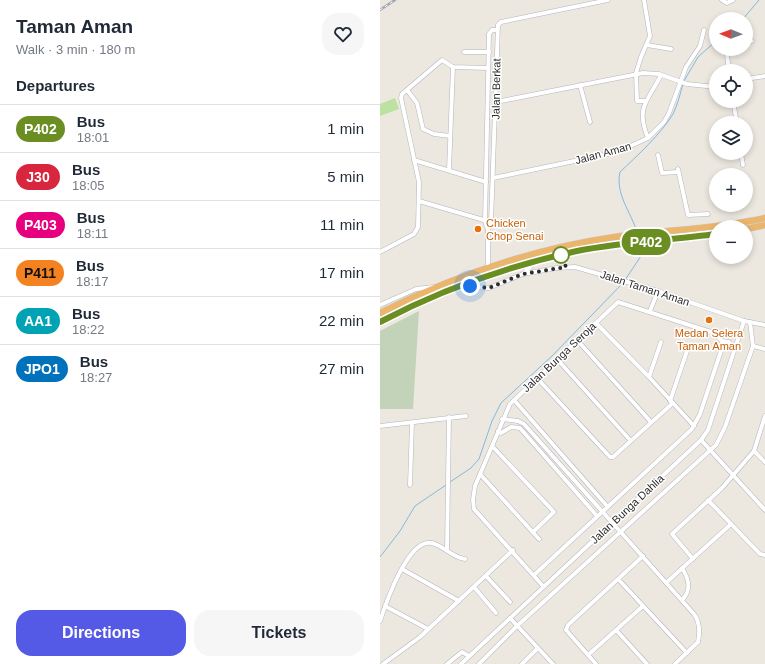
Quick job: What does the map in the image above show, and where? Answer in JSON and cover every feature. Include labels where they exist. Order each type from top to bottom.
[{"type":"highway","points":[[380,313],[437,287],[488,267],[569,246],[632,235],[708,227],[765,218]]},
{"type":"highway","points":[[753,228],[765,225]]},
{"type":"highway","points":[[380,322],[454,287],[534,262],[578,251],[709,235]]},
{"type":"street","points":[[488,230],[485,221],[488,68],[490,34],[492,30],[497,30],[498,25],[501,22],[608,0]]},
{"type":"street","points":[[644,0],[650,33],[647,45],[640,57],[636,73],[638,101],[645,101]]},
{"type":"street","points":[[722,0],[727,3],[733,0]]},
{"type":"street","name":"Jalan Berkat","points":[[488,267],[488,230],[491,222],[496,102],[497,30]]},
{"type":"street","name":"Jalan Aman","points":[[492,178],[608,154],[622,150],[648,138],[658,130],[670,113],[680,82],[689,63],[700,46],[704,30]]},
{"type":"street","points":[[647,45],[671,49]]},
{"type":"street","points":[[464,52],[489,52]]},
{"type":"street","points":[[380,252],[412,236],[417,231],[419,182],[401,98],[402,94],[442,60],[453,67],[488,68]]},
{"type":"street","points":[[449,170],[453,67]]},
{"type":"street","points":[[496,102],[636,73],[651,73],[687,84],[709,86]]},
{"type":"street","points":[[648,138],[643,124],[643,105],[650,97],[661,75]]},
{"type":"street","points":[[753,78],[765,76]]},
{"type":"street","points":[[580,85],[590,122]]},
{"type":"street","points":[[407,90],[416,103],[423,129],[434,134],[450,136]]},
{"type":"street","points":[[658,155],[662,173],[678,170],[688,215],[708,214]]},
{"type":"street","points":[[414,160],[486,182]]},
{"type":"street","points":[[742,160],[743,165]]},
{"type":"street","points":[[419,201],[491,222]]},
{"type":"street","points":[[454,287],[470,286],[489,288],[523,274],[534,262]]},
{"type":"street","name":"Jalan Taman Aman","points":[[523,274],[557,268],[575,267],[658,291],[744,321],[765,325]]},
{"type":"street","points":[[380,305],[416,289],[437,287]]},
{"type":"street","points":[[650,311],[658,291]]},
{"type":"street","name":"Jalan Bunga Seroja","points":[[513,550],[475,510],[473,495],[506,409],[514,400],[618,302],[650,311],[714,333],[722,341]]},
{"type":"street","name":"Jalan Bunga Dahlia","points":[[461,664],[701,440],[708,430],[744,321]]},
{"type":"street","points":[[479,664],[517,626],[711,450],[719,440],[725,427],[753,346],[750,322]]},
{"type":"street","points":[[596,324],[649,377],[694,426]]},
{"type":"street","points":[[577,340],[651,422]]},
{"type":"street","points":[[534,575],[694,426],[700,414],[722,348],[722,341],[729,342]]},
{"type":"street","points":[[649,377],[661,342]]},
{"type":"street","points":[[753,346],[765,349]]},
{"type":"street","points":[[537,378],[608,455],[613,457],[671,402],[687,351]]},
{"type":"street","points":[[557,359],[630,440]]},
{"type":"street","points":[[514,400],[607,506]]},
{"type":"street","points":[[380,426],[466,416]]},
{"type":"street","points":[[447,550],[449,417]]},
{"type":"street","points":[[693,559],[672,534],[733,476],[754,451],[765,417]]},
{"type":"street","points":[[502,419],[518,421],[524,424],[603,510],[698,619],[698,642],[675,664]]},
{"type":"street","points":[[410,485],[412,422]]},
{"type":"street","points":[[498,431],[501,433],[510,427],[520,428],[597,516]]},
{"type":"street","points":[[701,440],[765,510]]},
{"type":"street","points":[[492,446],[554,512],[533,532]]},
{"type":"street","points":[[754,451],[765,462]]},
{"type":"street","points":[[480,474],[539,539]]},
{"type":"street","points":[[708,500],[760,554],[765,555]]},
{"type":"street","points":[[666,582],[731,524]]},
{"type":"street","points":[[380,621],[393,585],[402,569],[423,544],[433,543],[465,559]]},
{"type":"street","points":[[383,664],[428,629],[513,550],[543,586]]},
{"type":"street","points":[[596,664],[566,630],[568,625],[644,556]]},
{"type":"street","points":[[682,568],[689,584],[688,592],[682,600]]},
{"type":"street","points":[[402,569],[459,601]]},
{"type":"street","points":[[486,576],[510,602]]},
{"type":"street","points":[[619,580],[687,653]]},
{"type":"street","points":[[474,587],[496,613]]},
{"type":"street","points":[[385,606],[428,629]]},
{"type":"street","points":[[588,655],[643,606]]},
{"type":"street","points":[[510,618],[552,664]]},
{"type":"street","points":[[616,630],[647,664]]},
{"type":"street","points":[[522,664],[538,648]]},
{"type":"street","points":[[446,664],[462,652],[469,656]]},
{"type":"green space","points":[[395,98],[399,109],[380,116],[380,104]]},
{"type":"green space","points":[[419,311],[413,409],[380,409],[380,331]]},
{"type":"waterway","points":[[749,12],[759,0]]},
{"type":"waterway","points":[[684,81],[698,57],[709,47]]},
{"type":"waterway","points":[[637,232],[624,203],[620,188],[620,172],[668,122],[673,114],[683,84]]},
{"type":"waterway","points":[[625,280],[641,256],[641,245]]},
{"type":"waterway","points":[[450,482],[471,468],[479,459],[492,421],[501,403],[552,356],[623,283]]},
{"type":"waterway","points":[[380,557],[400,531],[415,506],[446,485]]},
{"type":"railway","points":[[380,10],[395,0]]},
{"type":"bus line","name":"P402","points":[[380,322],[454,287],[534,262],[578,251],[709,235]]},
{"type":"place","name":"Chicken Chop Senai","points":[[478,229]]},
{"type":"place","name":"Medan Selera Taman Aman","points":[[709,320]]},
{"type":"route","points":[[470,286],[489,288],[523,274],[566,267],[561,255]]}]
